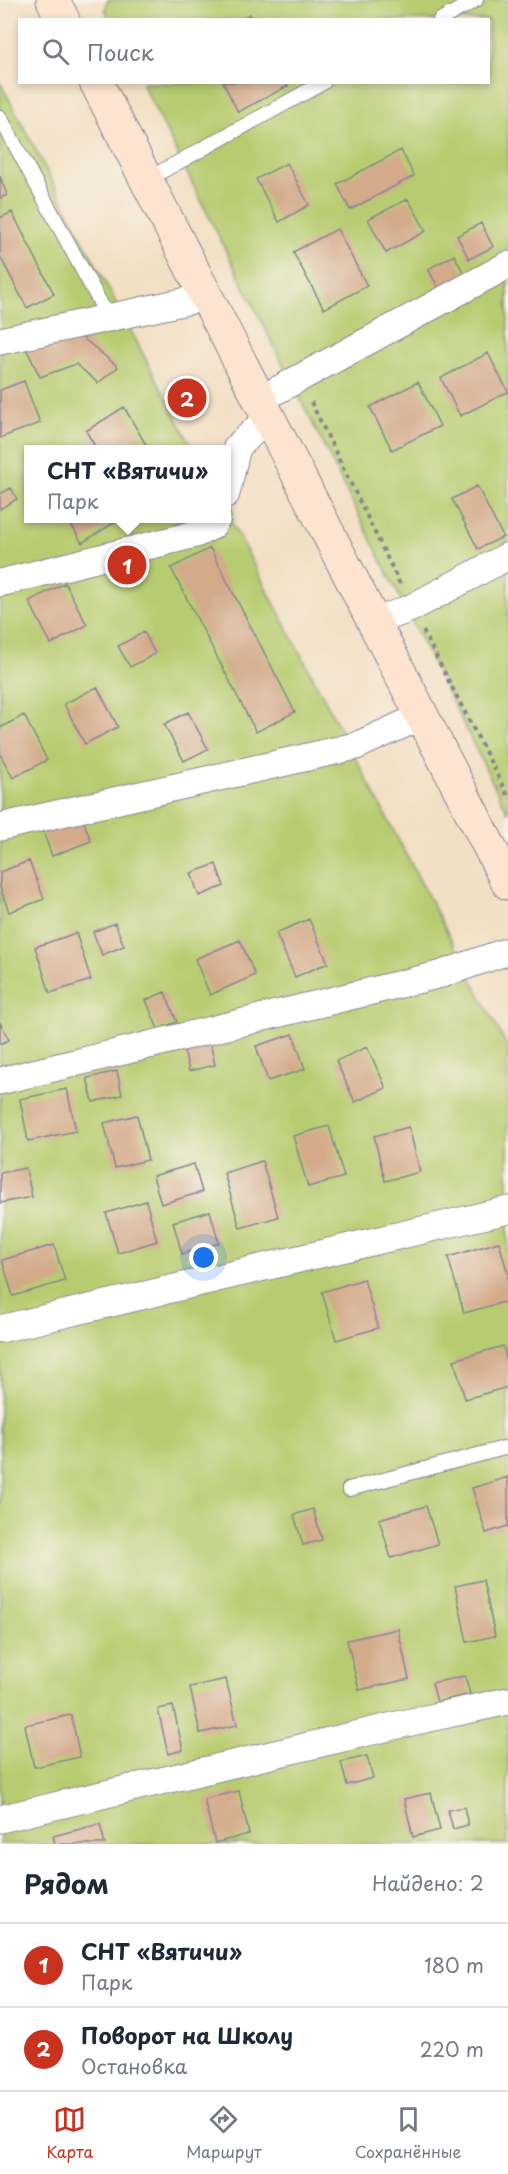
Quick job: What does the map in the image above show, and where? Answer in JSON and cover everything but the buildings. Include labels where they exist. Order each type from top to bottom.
[{"type":"main road","points":[[53,0],[62,18]]},
{"type":"main road","points":[[97,84],[422,716],[500,847],[508,883]]},
{"type":"street","points":[[231,473],[237,447],[264,409],[508,265]]},
{"type":"street","points":[[0,341],[207,297]]},
{"type":"street","points":[[0,583],[196,534],[214,523]]},
{"type":"street","points":[[374,622],[411,608],[508,556]]},
{"type":"street","points":[[0,827],[356,746],[422,716]]},
{"type":"street","points":[[0,1081],[442,974],[508,951]]},
{"type":"street","points":[[0,1329],[508,1210]]},
{"type":"street","points":[[0,1819],[508,1701]]},
{"type":"lane","points":[[444,18],[476,0]]},
{"type":"lane","points":[[146,180],[320,84]]},
{"type":"lane","points":[[0,117],[109,319]]},
{"type":"lane","points":[[349,1489],[508,1447]]},
{"type":"green space","points":[[108,0],[508,0],[508,813],[143,84],[490,84],[490,18],[109,18],[105,9]]},
{"type":"green space","points":[[0,82],[191,445],[24,445],[24,523],[231,522],[508,1048],[508,1844],[0,1844]]},
{"type":"place","name":"Поворот на Школу","points":[[187,398]]},
{"type":"place","name":"СНТ «Вятичи»","points":[[127,565]]}]
